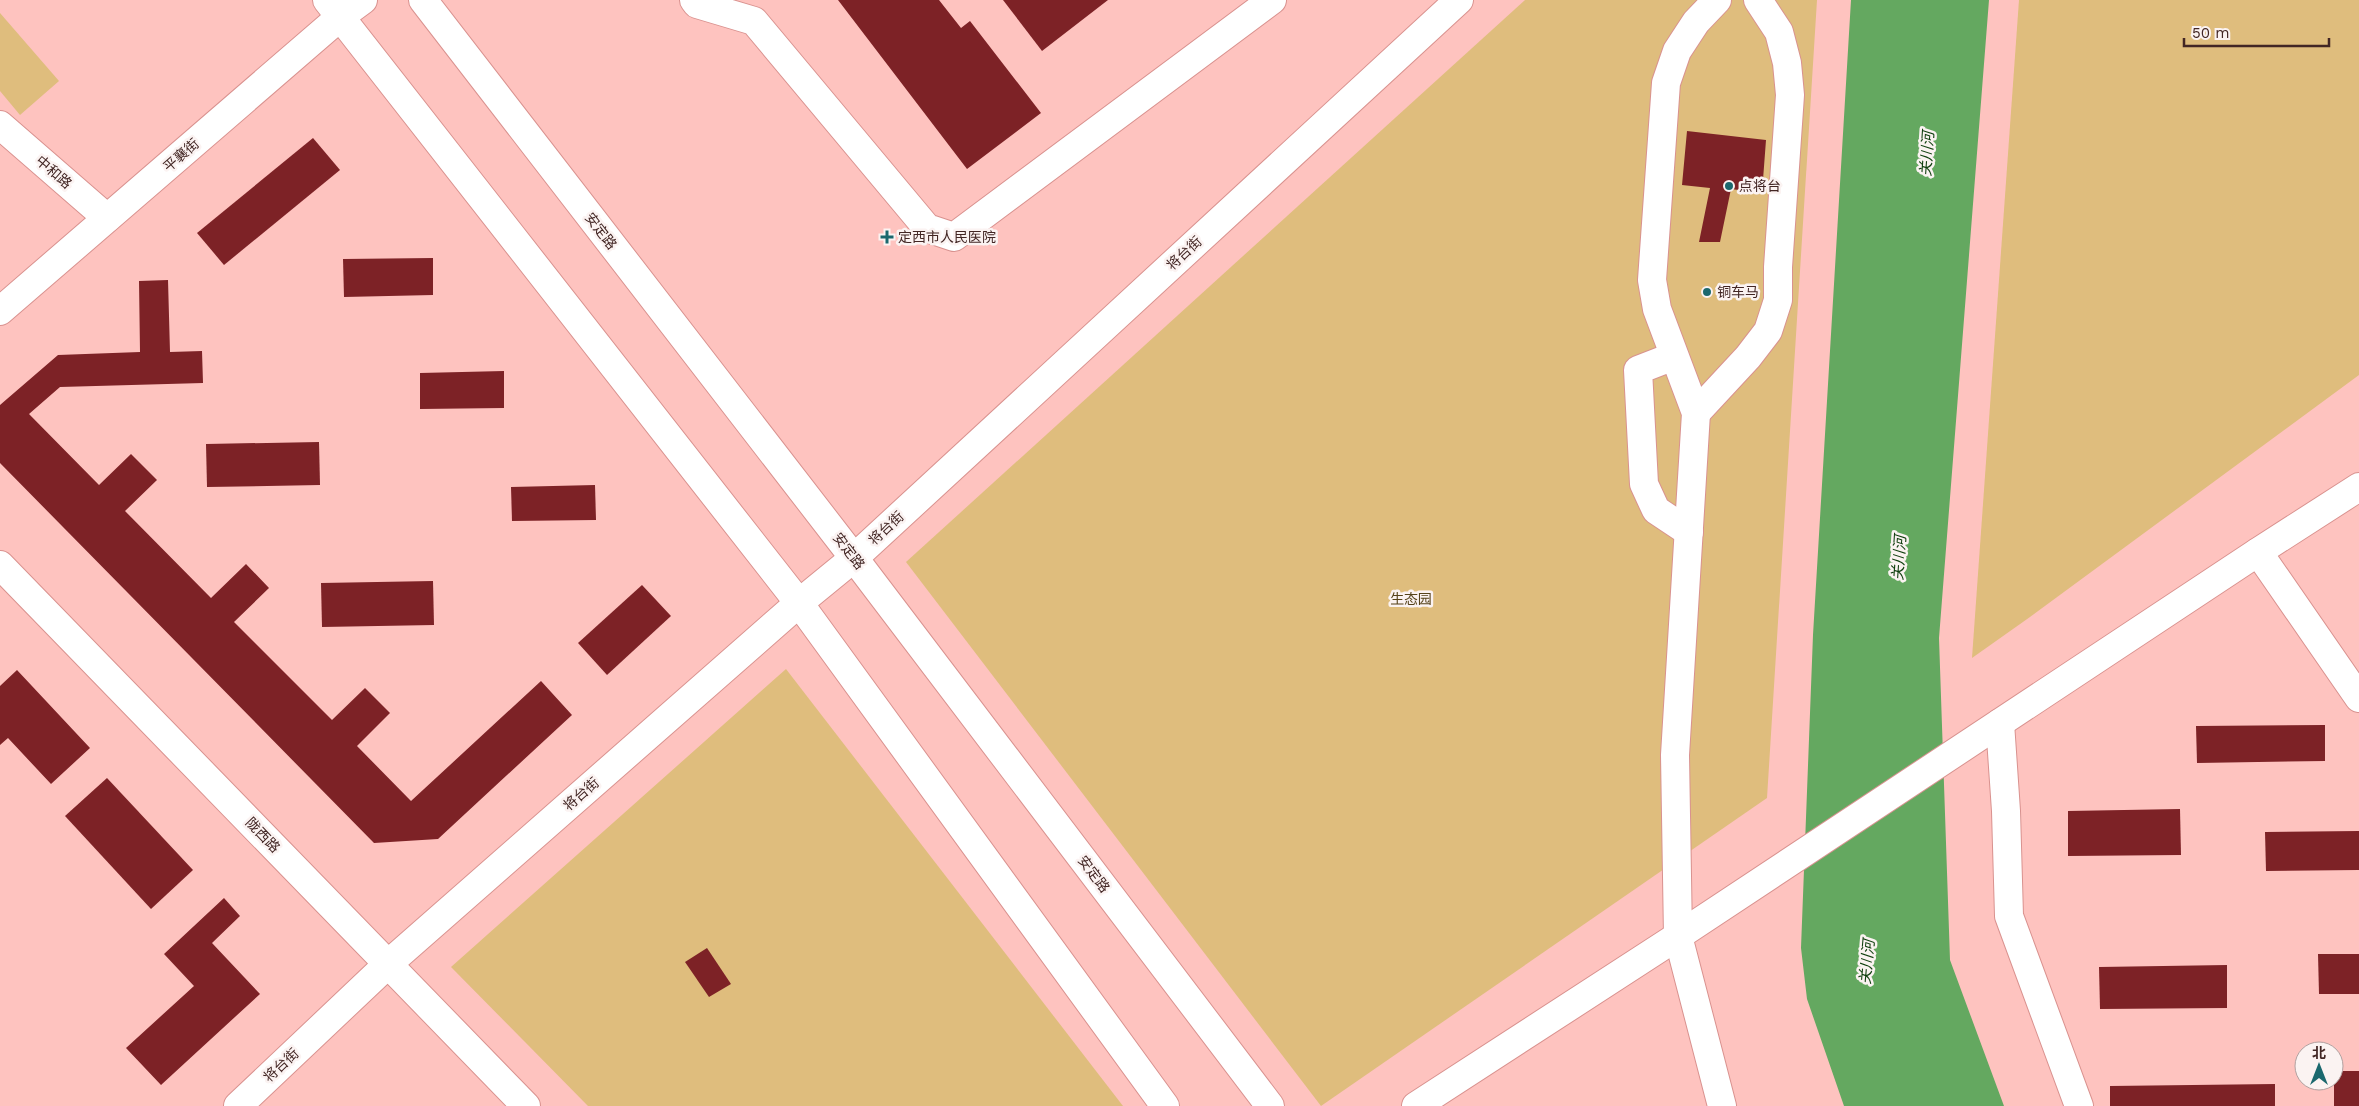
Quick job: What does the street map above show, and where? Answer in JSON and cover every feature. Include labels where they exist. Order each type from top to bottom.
[{"type":"street","name":"平襄街","points":[[0,311],[107,218],[334,8],[363,0]]},
{"type":"street","name":"安定路","points":[[423,0],[854,558],[1270,1106]]},
{"type":"street","points":[[694,0],[697,4],[754,21],[927,228],[954,237],[1272,0]]},
{"type":"street","name":"将台街","points":[[238,1106],[388,964],[799,603],[854,558],[1459,0]]},
{"type":"street","points":[[1716,0],[1696,22],[1677,51],[1666,83],[1652,280],[1657,309],[1696,413],[1675,754],[1678,936],[1722,1106]]},
{"type":"street","points":[[1696,413],[1748,357],[1768,331],[1778,300],[1778,267],[1790,95],[1788,63],[1779,32],[1758,0]]},
{"type":"street","points":[[334,8],[799,603],[1165,1106]]},
{"type":"street","name":"中和路","points":[[0,125],[107,218]]},
{"type":"street","points":[[1674,356],[1638,370],[1644,484],[1656,510],[1689,532]]},
{"type":"street","points":[[1416,1106],[1678,936],[2359,487]]},
{"type":"street","points":[[2258,552],[2359,698]]},
{"type":"street","name":"陇西路","points":[[0,565],[526,1106]]},
{"type":"street","points":[[2000,723],[2006,811],[2009,916],[2079,1106]]},
{"type":"green space","name":"生态园","points":[[1525,0],[1817,0],[1767,798],[1321,1106],[906,562]]},
{"type":"green space","points":[[2019,0],[2359,0],[2359,375],[1972,658]]},
{"type":"green space","points":[[0,13],[59,81],[20,115],[0,91]]},
{"type":"green space","points":[[786,669],[1123,1106],[588,1106],[451,967]]},
{"type":"water","name":"关川河","points":[[1851,0],[1989,0],[1939,638],[1950,960],[2004,1106],[1844,1106],[1807,999],[1801,948],[1813,635]]},
{"type":"building","points":[[838,0],[939,0],[961,28],[970,21],[1041,113],[967,169]]},
{"type":"building","points":[[1003,0],[1108,0],[1042,51]]},
{"type":"building","name":"点将台","points":[[1687,131],[1766,140],[1762,193],[1731,189],[1720,242],[1699,242],[1710,188],[1682,185]]},
{"type":"building","points":[[313,138],[340,170],[224,265],[197,233]]},
{"type":"building","points":[[433,258],[433,295],[344,297],[343,259]]},
{"type":"building","points":[[168,280],[170,352],[202,351],[203,383],[60,387],[29,414],[99,485],[131,454],[157,480],[125,511],[211,598],[246,564],[269,588],[234,622],[332,720],[365,688],[390,713],[357,746],[411,801],[541,681],[572,715],[438,839],[374,843],[0,463],[0,405],[58,355],[140,352],[139,281]]},
{"type":"building","points":[[504,371],[504,408],[420,409],[420,373]]},
{"type":"building","points":[[319,442],[320,485],[207,487],[206,444]]},
{"type":"building","points":[[595,485],[596,520],[512,521],[511,487]]},
{"type":"building","points":[[433,581],[434,625],[322,627],[321,583]]},
{"type":"building","points":[[642,585],[671,616],[607,675],[578,643]]},
{"type":"building","points":[[17,670],[90,748],[51,784],[8,738],[0,745],[0,686]]},
{"type":"building","points":[[2325,725],[2325,761],[2197,763],[2196,726]]},
{"type":"building","points":[[107,778],[193,870],[151,909],[65,816]]},
{"type":"building","points":[[2180,809],[2181,855],[2068,856],[2068,811]]},
{"type":"building","points":[[2359,831],[2359,870],[2266,871],[2265,832]]},
{"type":"building","points":[[224,898],[240,916],[212,943],[260,994],[161,1085],[126,1048],[194,986],[164,954]]},
{"type":"building","points":[[707,948],[731,984],[709,997],[685,962]]},
{"type":"building","points":[[2318,954],[2359,954],[2359,994],[2319,994]]},
{"type":"building","points":[[2227,965],[2227,1008],[2100,1009],[2099,967]]},
{"type":"building","points":[[2344,1071],[2359,1071],[2359,1106],[2334,1106],[2334,1091],[2344,1091]]},
{"type":"building","points":[[2275,1084],[2275,1106],[2110,1106],[2110,1086]]},
{"type":"place","name":"点将台","points":[[1729,186]]},
{"type":"place","name":"定西市人民医院","points":[[887,237]]},
{"type":"place","name":"铜车马","points":[[1707,292]]}]
